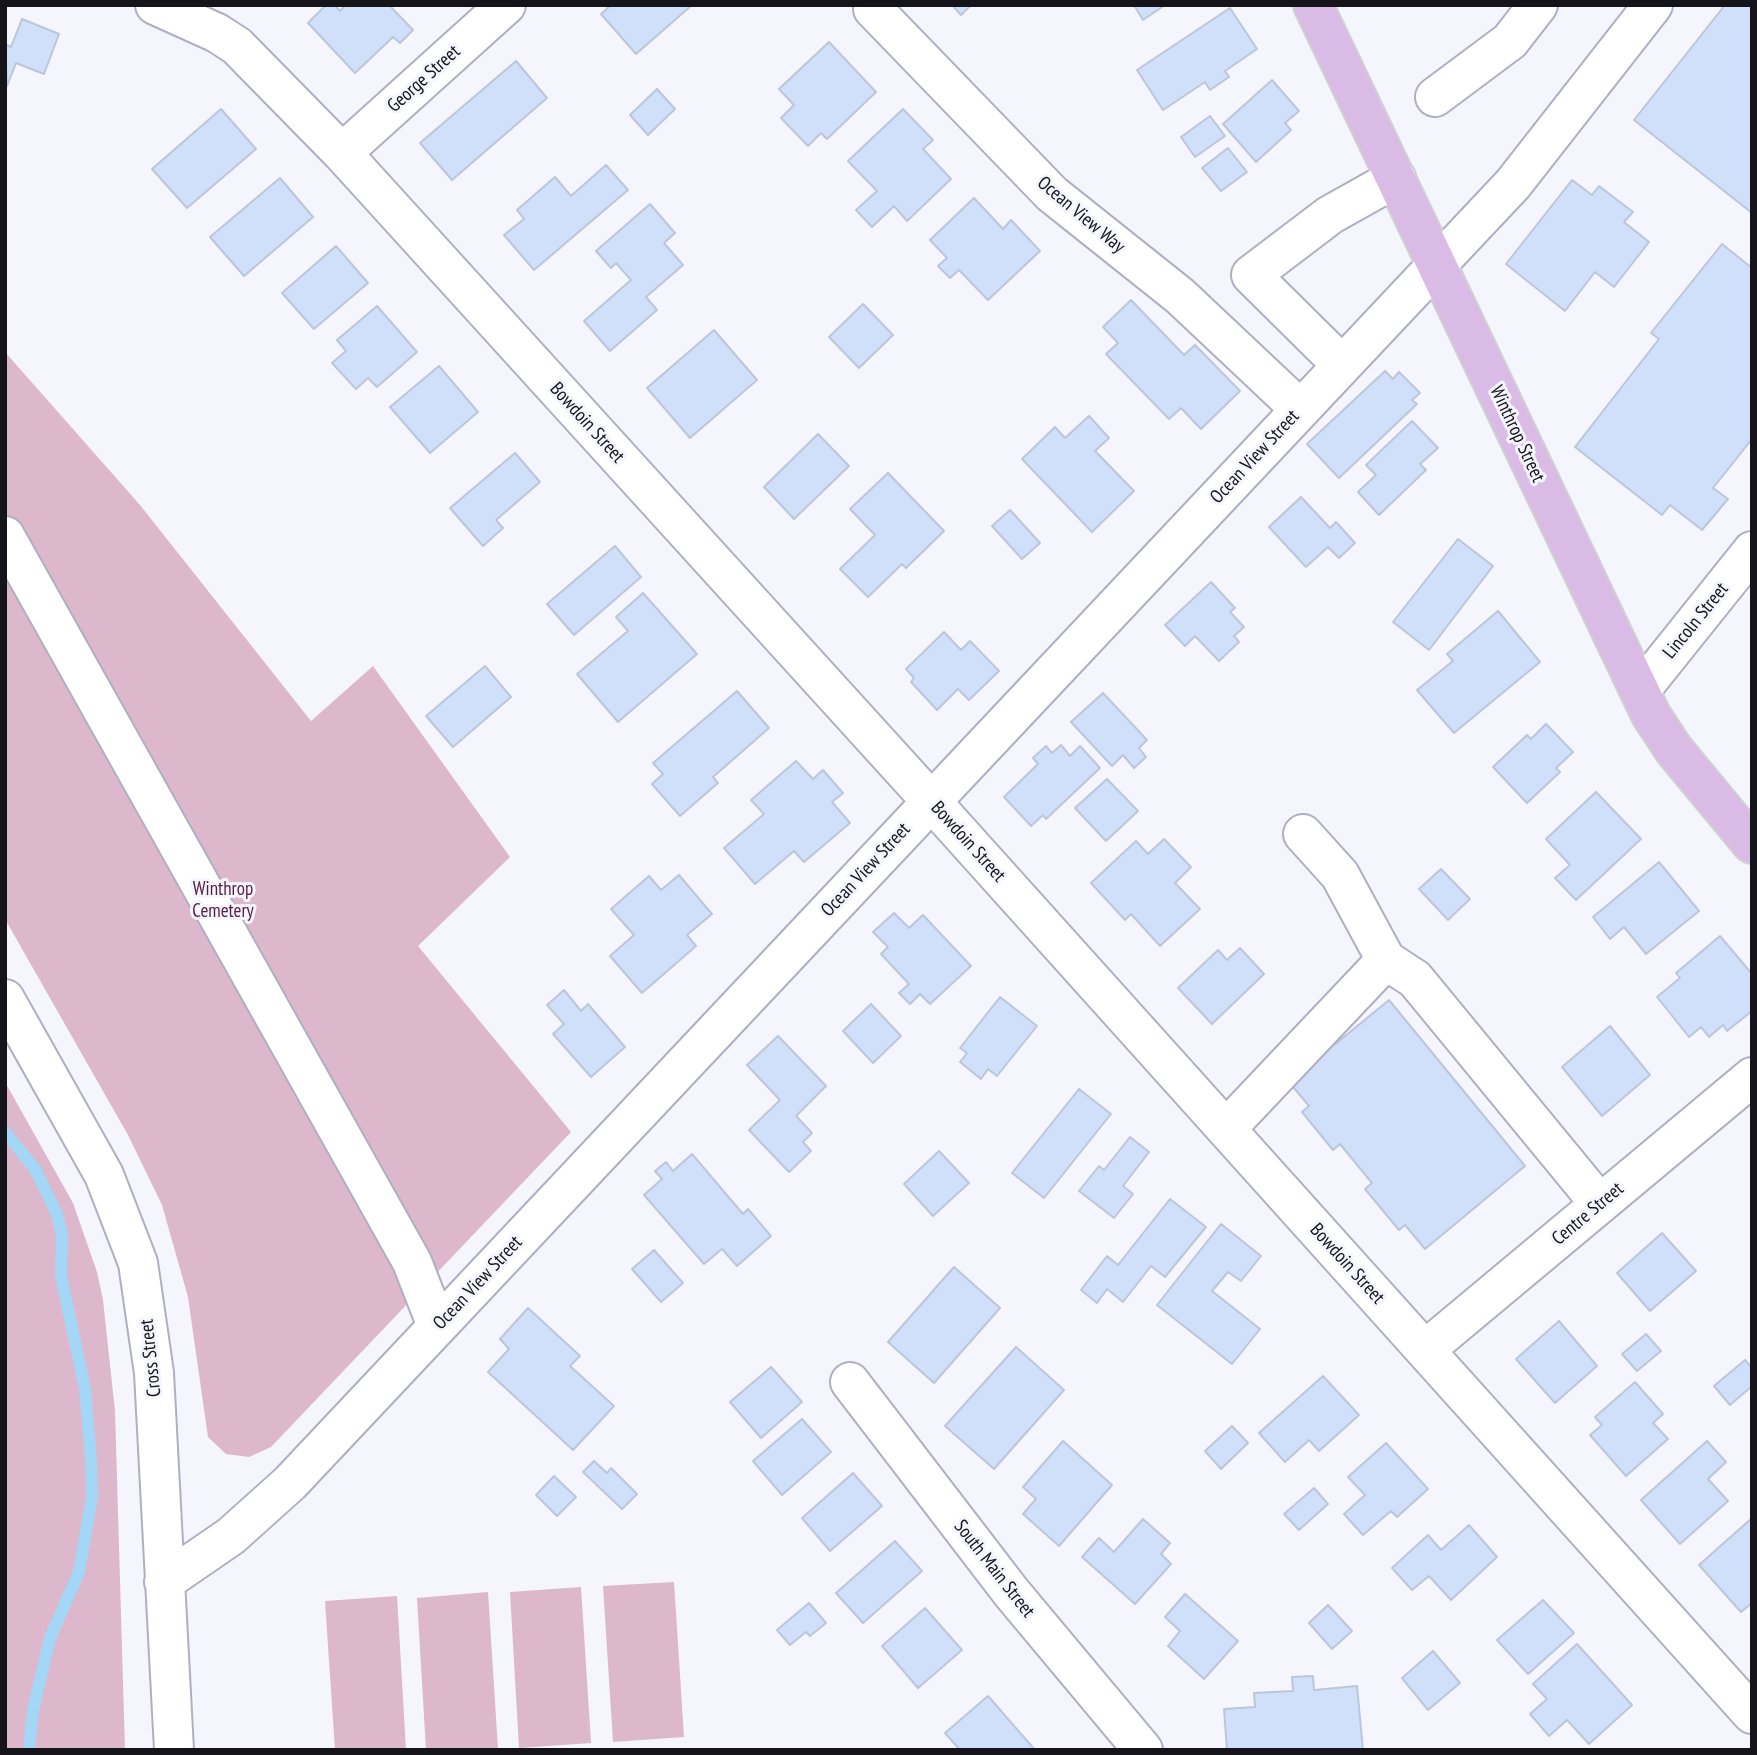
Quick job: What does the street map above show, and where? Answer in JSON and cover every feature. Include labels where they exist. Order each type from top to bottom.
[{"type":"main road","name":"Winthrop Street","points":[[1313,5],[1640,691],[1674,750],[1752,844]]},
{"type":"street","name":"Bowdoin Street","points":[[155,5],[218,33],[237,46],[342,153],[1425,1350],[1748,1702]]},
{"type":"street","name":"George Street","points":[[342,153],[506,5]]},
{"type":"street","points":[[1435,97],[1510,41],[1538,5]]},
{"type":"street","name":"Ocean View Street","points":[[164,1582],[220,1544],[272,1501],[438,1326],[1528,166],[1650,6]]},
{"type":"street","name":"Ocean View Way","points":[[873,9],[1052,194],[1180,296],[1300,409]]},
{"type":"street","points":[[1342,365],[1251,275],[1330,215],[1396,178]]},
{"type":"street","points":[[5,537],[412,1262],[438,1326]]},
{"type":"street","name":"Lincoln Street","points":[[1640,691],[1752,551]]},
{"type":"street","points":[[1303,834],[1340,876],[1386,960],[1415,979],[1601,1204]]},
{"type":"street","points":[[1226,1129],[1386,960]]},
{"type":"street","name":"Cross Street","points":[[5,999],[104,1175],[138,1264],[154,1373],[174,1750]]},
{"type":"street","name":"Centre Street","points":[[1425,1350],[1752,1077]]},
{"type":"street","name":"South Main Street","points":[[850,1382],[1011,1592],[1143,1750]]},
{"type":"green space","name":"Winthrop Cemetery","points":[[5,352],[140,505],[311,721],[373,666],[510,857],[418,946],[571,1132],[271,1447],[249,1457],[226,1454],[208,1437],[188,1297],[162,1205],[128,1135],[5,919]]},
{"type":"green space","points":[[5,1082],[73,1203],[97,1272],[103,1300],[115,1411],[125,1750],[5,1750]]},
{"type":"green space","points":[[674,1582],[684,1737],[613,1742],[603,1586]]},
{"type":"green space","points":[[581,1587],[591,1743],[519,1748],[510,1592]]},
{"type":"green space","points":[[488,1592],[498,1749],[426,1750],[417,1598]]},
{"type":"green space","points":[[397,1596],[406,1750],[335,1750],[325,1601]]},
{"type":"building","points":[[326,5],[334,5],[340,11],[346,5],[389,5],[413,30],[400,43],[393,37],[355,73],[308,23]]},
{"type":"building","points":[[611,5],[692,5],[636,54],[601,14]]},
{"type":"building","points":[[952,5],[971,5],[961,15]]},
{"type":"building","points":[[1134,5],[1165,5],[1143,20]]},
{"type":"building","points":[[1725,5],[1752,5],[1752,213],[1634,120]]},
{"type":"building","points":[[1230,8],[1257,49],[1225,71],[1229,77],[1210,90],[1205,82],[1163,110],[1137,70]]},
{"type":"building","points":[[22,19],[59,34],[44,74],[16,63],[7,86],[5,44],[11,47]]},
{"type":"building","points":[[829,42],[876,92],[827,139],[821,133],[808,146],[781,118],[794,105],[779,89]]},
{"type":"building","points":[[516,61],[547,98],[452,180],[420,143]]},
{"type":"building","points":[[1272,80],[1299,111],[1285,123],[1291,130],[1256,162],[1223,124]]},
{"type":"building","points":[[657,89],[675,109],[648,135],[630,115]]},
{"type":"building","points":[[221,109],[256,149],[187,208],[152,169]]},
{"type":"building","points":[[903,109],[933,140],[923,149],[951,179],[907,221],[894,206],[872,227],[856,210],[877,191],[848,161]]},
{"type":"building","points":[[1210,116],[1225,136],[1195,157],[1181,137]]},
{"type":"building","points":[[1228,148],[1247,172],[1221,191],[1202,168]]},
{"type":"building","points":[[606,165],[628,190],[534,270],[504,235],[524,219],[517,210],[555,177],[571,196]]},
{"type":"building","points":[[280,178],[313,217],[244,276],[210,237]]},
{"type":"building","points":[[1572,180],[1592,195],[1599,186],[1633,212],[1624,222],[1649,242],[1614,287],[1595,272],[1565,311],[1506,264]]},
{"type":"building","points":[[974,198],[1003,229],[1011,220],[1040,251],[988,300],[959,270],[950,278],[938,266],[947,258],[930,240]]},
{"type":"building","points":[[650,204],[675,233],[664,243],[683,265],[646,297],[657,310],[610,351],[584,321],[631,280],[616,263],[611,268],[596,251]]},
{"type":"building","points":[[1722,244],[1752,268],[1752,439],[1713,488],[1728,499],[1702,530],[1670,505],[1662,515],[1575,447],[1659,339],[1651,333]]},
{"type":"building","points":[[336,246],[368,283],[314,329],[282,293]]},
{"type":"building","points":[[1131,300],[1184,355],[1195,345],[1240,391],[1201,429],[1181,408],[1169,419],[1106,354],[1118,343],[1103,327]]},
{"type":"building","points":[[863,304],[893,335],[859,368],[829,337]]},
{"type":"building","points":[[377,306],[417,352],[377,387],[368,378],[356,389],[332,363],[346,351],[337,340]]},
{"type":"building","points":[[714,330],[757,380],[690,438],[647,388]]},
{"type":"building","points":[[439,366],[478,412],[430,453],[390,407]]},
{"type":"building","points":[[1385,371],[1393,379],[1399,372],[1420,393],[1412,400],[1417,404],[1339,478],[1307,444]]},
{"type":"building","points":[[1089,416],[1109,438],[1095,451],[1134,491],[1092,532],[1022,459],[1055,427],[1065,438]]},
{"type":"building","points":[[1412,421],[1438,448],[1420,464],[1426,470],[1379,515],[1358,492],[1376,475],[1366,465]]},
{"type":"building","points":[[818,434],[849,466],[794,519],[764,487]]},
{"type":"building","points":[[515,453],[540,482],[496,520],[503,528],[483,546],[450,508]]},
{"type":"building","points":[[888,473],[944,531],[906,568],[902,564],[868,597],[840,569],[875,535],[850,509]]},
{"type":"building","points":[[1301,497],[1330,528],[1336,522],[1355,543],[1339,558],[1328,547],[1306,567],[1269,527]]},
{"type":"building","points":[[1010,510],[1040,543],[1022,559],[992,526]]},
{"type":"building","points":[[1458,539],[1493,566],[1429,650],[1393,622]]},
{"type":"building","points":[[615,546],[641,577],[574,635],[547,604]]},
{"type":"building","points":[[1211,582],[1235,608],[1230,612],[1244,627],[1234,636],[1239,642],[1219,661],[1195,636],[1185,646],[1165,625]]},
{"type":"building","points":[[643,593],[697,654],[618,722],[577,674],[628,631],[616,617]]},
{"type":"building","points":[[1498,611],[1540,662],[1454,733],[1417,690],[1453,661],[1447,654]]},
{"type":"building","points":[[944,632],[961,650],[970,641],[999,671],[969,700],[958,689],[937,710],[911,682],[914,678],[906,669]]},
{"type":"building","points":[[485,666],[511,697],[453,747],[426,716]]},
{"type":"building","points":[[737,691],[769,728],[713,777],[718,783],[680,816],[652,784],[663,774],[653,763]]},
{"type":"building","points":[[1103,693],[1147,740],[1139,748],[1146,757],[1134,768],[1123,755],[1112,766],[1071,722]]},
{"type":"building","points":[[1546,724],[1573,752],[1556,768],[1560,772],[1527,803],[1493,767],[1527,735],[1531,739]]},
{"type":"building","points":[[1061,745],[1070,756],[1080,746],[1100,768],[1046,819],[1043,815],[1031,826],[1004,797],[1038,764],[1033,758],[1046,746],[1052,753]]},
{"type":"building","points":[[796,761],[813,779],[823,770],[843,793],[832,802],[850,823],[804,862],[794,851],[755,884],[724,848],[764,814],[751,800]]},
{"type":"building","points":[[1107,779],[1138,811],[1106,841],[1075,808]]},
{"type":"building","points":[[1596,792],[1641,839],[1576,900],[1555,878],[1570,865],[1546,839]]},
{"type":"building","points":[[1164,839],[1191,867],[1175,883],[1200,909],[1160,946],[1131,914],[1125,920],[1091,883],[1136,841],[1148,854]]},
{"type":"building","points":[[1659,862],[1699,911],[1646,954],[1624,927],[1610,939],[1593,917]]},
{"type":"building","points":[[1441,869],[1470,899],[1448,920],[1419,889]]},
{"type":"building","points":[[679,875],[712,914],[687,935],[696,946],[642,993],[610,956],[634,935],[611,909],[649,876],[661,890]]},
{"type":"building","points":[[894,913],[909,928],[923,915],[971,966],[930,1004],[920,994],[910,1004],[899,993],[909,984],[881,954],[888,947],[873,932]]},
{"type":"building","points":[[1720,936],[1752,974],[1752,1011],[1727,1031],[1723,1025],[1709,1037],[1701,1027],[1689,1037],[1657,997],[1680,978],[1676,973]]},
{"type":"building","points":[[1240,948],[1264,974],[1212,1024],[1178,988],[1218,950],[1227,960]]},
{"type":"building","points":[[564,990],[581,1011],[588,1004],[625,1047],[591,1077],[553,1034],[564,1024],[547,1005]]},
{"type":"building","points":[[1000,997],[1037,1026],[997,1076],[988,1069],[981,1079],[960,1062],[967,1053],[960,1048]]},
{"type":"building","points":[[1389,1000],[1525,1166],[1425,1249],[1405,1225],[1399,1230],[1365,1189],[1372,1183],[1340,1144],[1333,1150],[1302,1112],[1309,1106],[1289,1082]]},
{"type":"building","points":[[871,1004],[901,1036],[873,1063],[843,1031]]},
{"type":"building","points":[[1610,1026],[1650,1075],[1602,1116],[1562,1067]]},
{"type":"building","points":[[778,1036],[826,1086],[796,1116],[812,1133],[803,1142],[811,1151],[789,1172],[749,1130],[780,1100],[747,1065]]},
{"type":"building","points":[[1079,1089],[1111,1114],[1044,1198],[1012,1173]]},
{"type":"building","points":[[1130,1137],[1149,1152],[1123,1186],[1133,1194],[1114,1218],[1079,1191],[1099,1166],[1104,1170]]},
{"type":"building","points":[[939,1151],[969,1183],[933,1216],[904,1184]]},
{"type":"building","points":[[692,1154],[743,1214],[748,1209],[771,1236],[737,1266],[722,1249],[704,1264],[644,1195],[662,1179],[655,1171],[666,1162],[673,1171]]},
{"type":"building","points":[[1170,1199],[1206,1227],[1165,1277],[1151,1266],[1123,1302],[1107,1289],[1097,1303],[1081,1290],[1107,1256],[1118,1265]]},
{"type":"building","points":[[1221,1224],[1261,1256],[1241,1281],[1228,1272],[1212,1291],[1260,1329],[1232,1364],[1157,1305]]},
{"type":"building","points":[[1662,1233],[1696,1271],[1650,1311],[1617,1273]]},
{"type":"building","points":[[654,1250],[683,1283],[661,1302],[632,1269]]},
{"type":"building","points":[[954,1267],[1000,1308],[934,1383],[888,1342]]},
{"type":"building","points":[[528,1308],[580,1356],[570,1366],[614,1406],[573,1450],[488,1372],[509,1349],[500,1339]]},
{"type":"building","points":[[1559,1321],[1597,1366],[1555,1403],[1516,1359]]},
{"type":"building","points":[[1646,1334],[1661,1351],[1637,1371],[1622,1354]]},
{"type":"building","points":[[1016,1347],[1064,1390],[994,1469],[945,1426]]},
{"type":"building","points":[[1745,1360],[1752,1368],[1752,1386],[1730,1405],[1714,1386]]},
{"type":"building","points":[[771,1367],[802,1402],[761,1438],[730,1402]]},
{"type":"building","points":[[1323,1376],[1359,1415],[1319,1451],[1309,1440],[1285,1462],[1259,1433]]},
{"type":"building","points":[[1635,1382],[1663,1414],[1653,1423],[1668,1439],[1626,1476],[1590,1435],[1602,1425],[1595,1417]]},
{"type":"building","points":[[802,1419],[831,1452],[782,1495],[753,1461]]},
{"type":"building","points":[[1232,1426],[1248,1443],[1221,1469],[1205,1451]]},
{"type":"building","points":[[1063,1441],[1112,1485],[1059,1546],[1023,1514],[1036,1499],[1023,1487]]},
{"type":"building","points":[[1707,1441],[1726,1462],[1708,1479],[1728,1501],[1680,1544],[1641,1500]]},
{"type":"building","points":[[1386,1443],[1428,1489],[1397,1517],[1391,1511],[1363,1535],[1344,1514],[1365,1495],[1348,1477]]},
{"type":"building","points":[[594,1461],[607,1473],[611,1468],[637,1494],[622,1509],[583,1472]]},
{"type":"building","points":[[853,1473],[882,1506],[830,1551],[802,1518]]},
{"type":"building","points":[[554,1476],[576,1497],[557,1516],[536,1495]]},
{"type":"building","points":[[1314,1488],[1328,1504],[1299,1530],[1284,1514]]},
{"type":"building","points":[[1752,1518],[1752,1603],[1741,1612],[1699,1565]]},
{"type":"building","points":[[1143,1519],[1170,1543],[1161,1554],[1171,1564],[1135,1604],[1082,1557],[1099,1538],[1114,1552]]},
{"type":"building","points":[[1469,1525],[1497,1557],[1451,1600],[1429,1576],[1412,1590],[1392,1568],[1428,1535],[1441,1550]]},
{"type":"building","points":[[895,1541],[922,1571],[863,1623],[836,1593]]},
{"type":"building","points":[[1185,1594],[1238,1641],[1204,1679],[1168,1646],[1180,1631],[1165,1617]]},
{"type":"building","points":[[1543,1600],[1574,1633],[1528,1674],[1497,1640]]},
{"type":"building","points":[[809,1603],[826,1623],[810,1636],[806,1632],[790,1645],[777,1630]]},
{"type":"building","points":[[1328,1605],[1352,1631],[1332,1649],[1309,1623]]},
{"type":"building","points":[[925,1608],[962,1650],[918,1688],[882,1646]]},
{"type":"building","points":[[1577,1644],[1632,1705],[1589,1744],[1567,1720],[1549,1736],[1530,1714],[1547,1699],[1533,1684]]},
{"type":"building","points":[[1433,1651],[1460,1683],[1428,1710],[1402,1678]]},
{"type":"building","points":[[1313,1676],[1314,1690],[1357,1686],[1363,1750],[1227,1750],[1224,1709],[1255,1707],[1254,1693],[1293,1691],[1292,1677]]},
{"type":"building","points":[[988,1696],[1035,1750],[960,1750],[945,1733]]},
{"type":"waterway","points":[[5,1132],[35,1169],[57,1214],[62,1235],[61,1276],[85,1389],[91,1460],[92,1497],[79,1572],[50,1638],[33,1710],[29,1750]]}]
